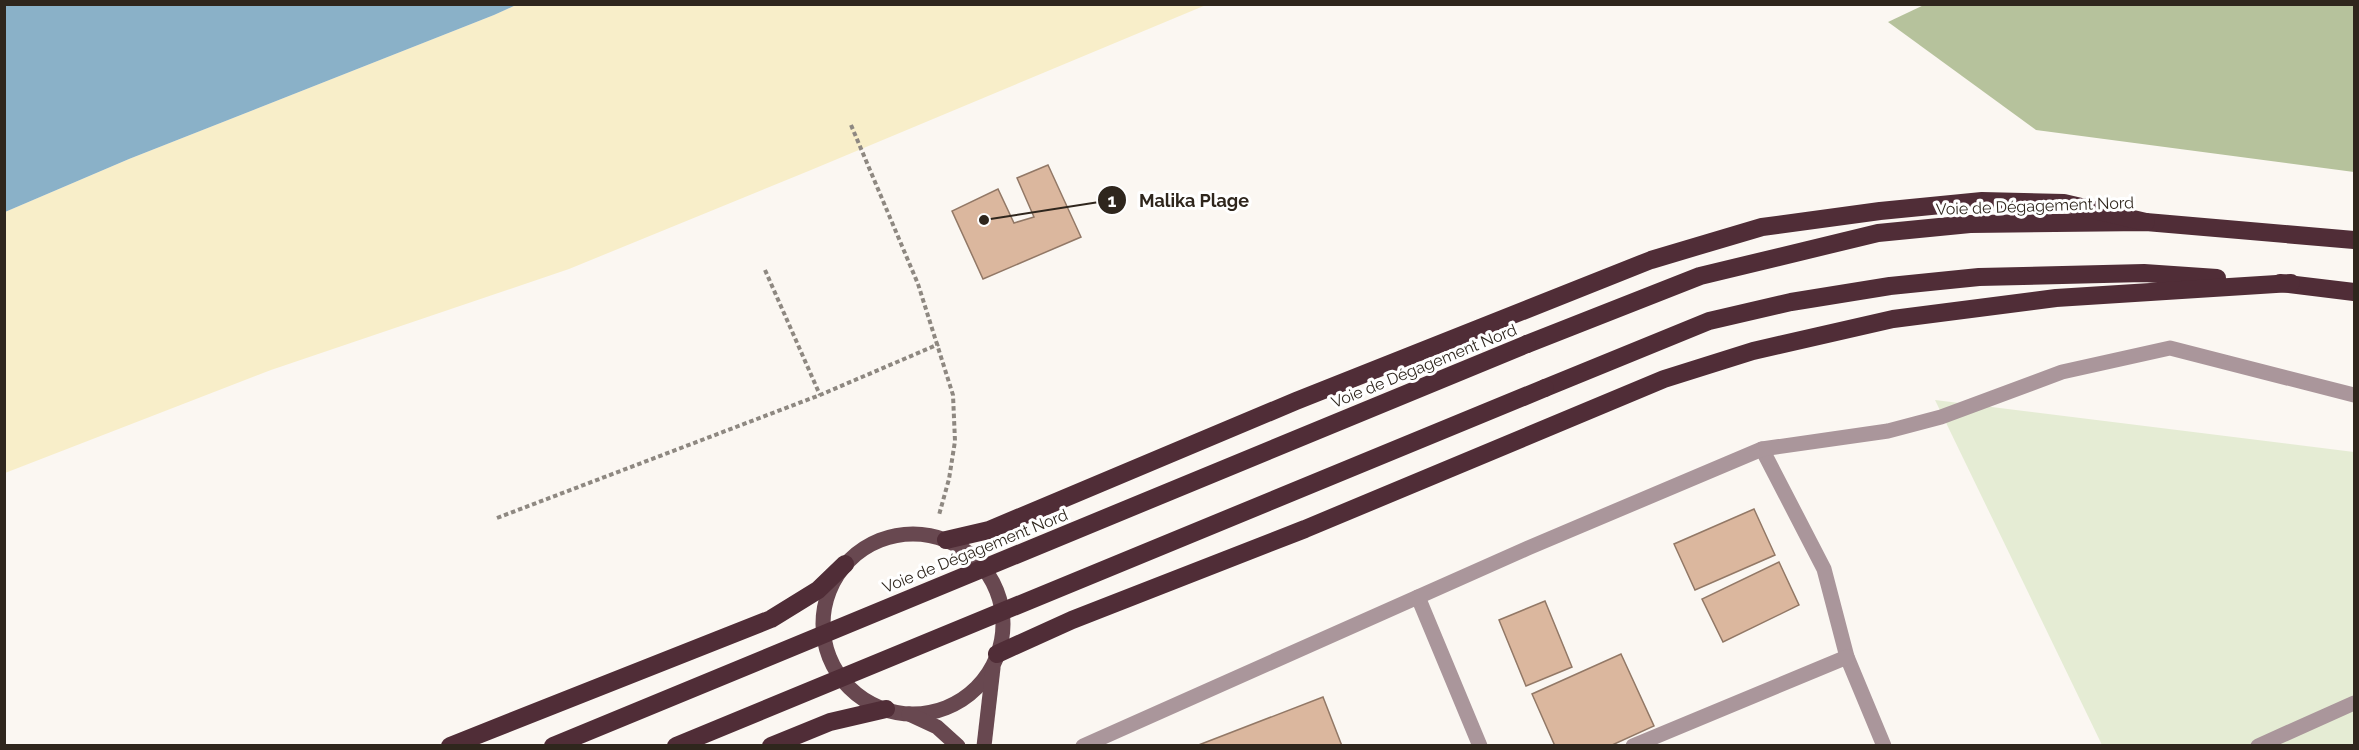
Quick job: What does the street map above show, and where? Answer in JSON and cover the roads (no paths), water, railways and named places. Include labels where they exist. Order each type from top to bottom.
[{"type":"highway","points":[[946,540],[989,530],[1296,401],[1651,260],[1762,227],[1880,211],[1982,201],[2064,203],[2146,222]]},
{"type":"highway","name":"Voie de Dégagement Nord","points":[[553,746],[1527,344],[1701,276],[1878,233],[1970,224],[2146,222],[2355,240]]},
{"type":"highway","points":[[676,746],[1709,321],[1791,302],[1890,286],[1979,277],[2144,273],[2291,283],[2355,292]]},
{"type":"highway","points":[[995,659],[1072,620],[1305,529],[1664,379],[1753,351],[1893,318],[2044,299],[2291,283]]},
{"type":"highway","points":[[450,746],[771,619],[818,590],[844,564]]},
{"type":"highway","points":[[771,746],[830,722],[886,709]]},
{"type":"main road","points":[[903,534],[924,535],[946,540],[964,550],[981,564],[992,582],[1000,602],[1003,623],[1001,644],[995,659],[982,682],[966,696],[948,706],[928,712],[907,713],[886,709],[867,701],[850,688],[836,671],[826,650],[822,628],[824,605],[832,584],[844,564],[862,549],[882,539],[903,534]]},
{"type":"main road","points":[[984,746],[995,659]]},
{"type":"main road","points":[[907,713],[937,727],[958,746]]},
{"type":"street","points":[[1083,746],[1418,597],[1762,449],[1898,428],[1941,417],[2062,372],[2170,348],[2355,395]]},
{"type":"street","points":[[1762,449],[1824,569],[1847,657],[1884,746]]},
{"type":"street","points":[[1418,597],[1480,746]]},
{"type":"street","points":[[1633,746],[1847,657]]},
{"type":"street","points":[[2258,746],[2355,703]]},
{"type":"water","points":[[5,4],[516,5],[129,159],[5,212]]},
{"type":"place","name":"Malika Plage","points":[[984,220]]}]
